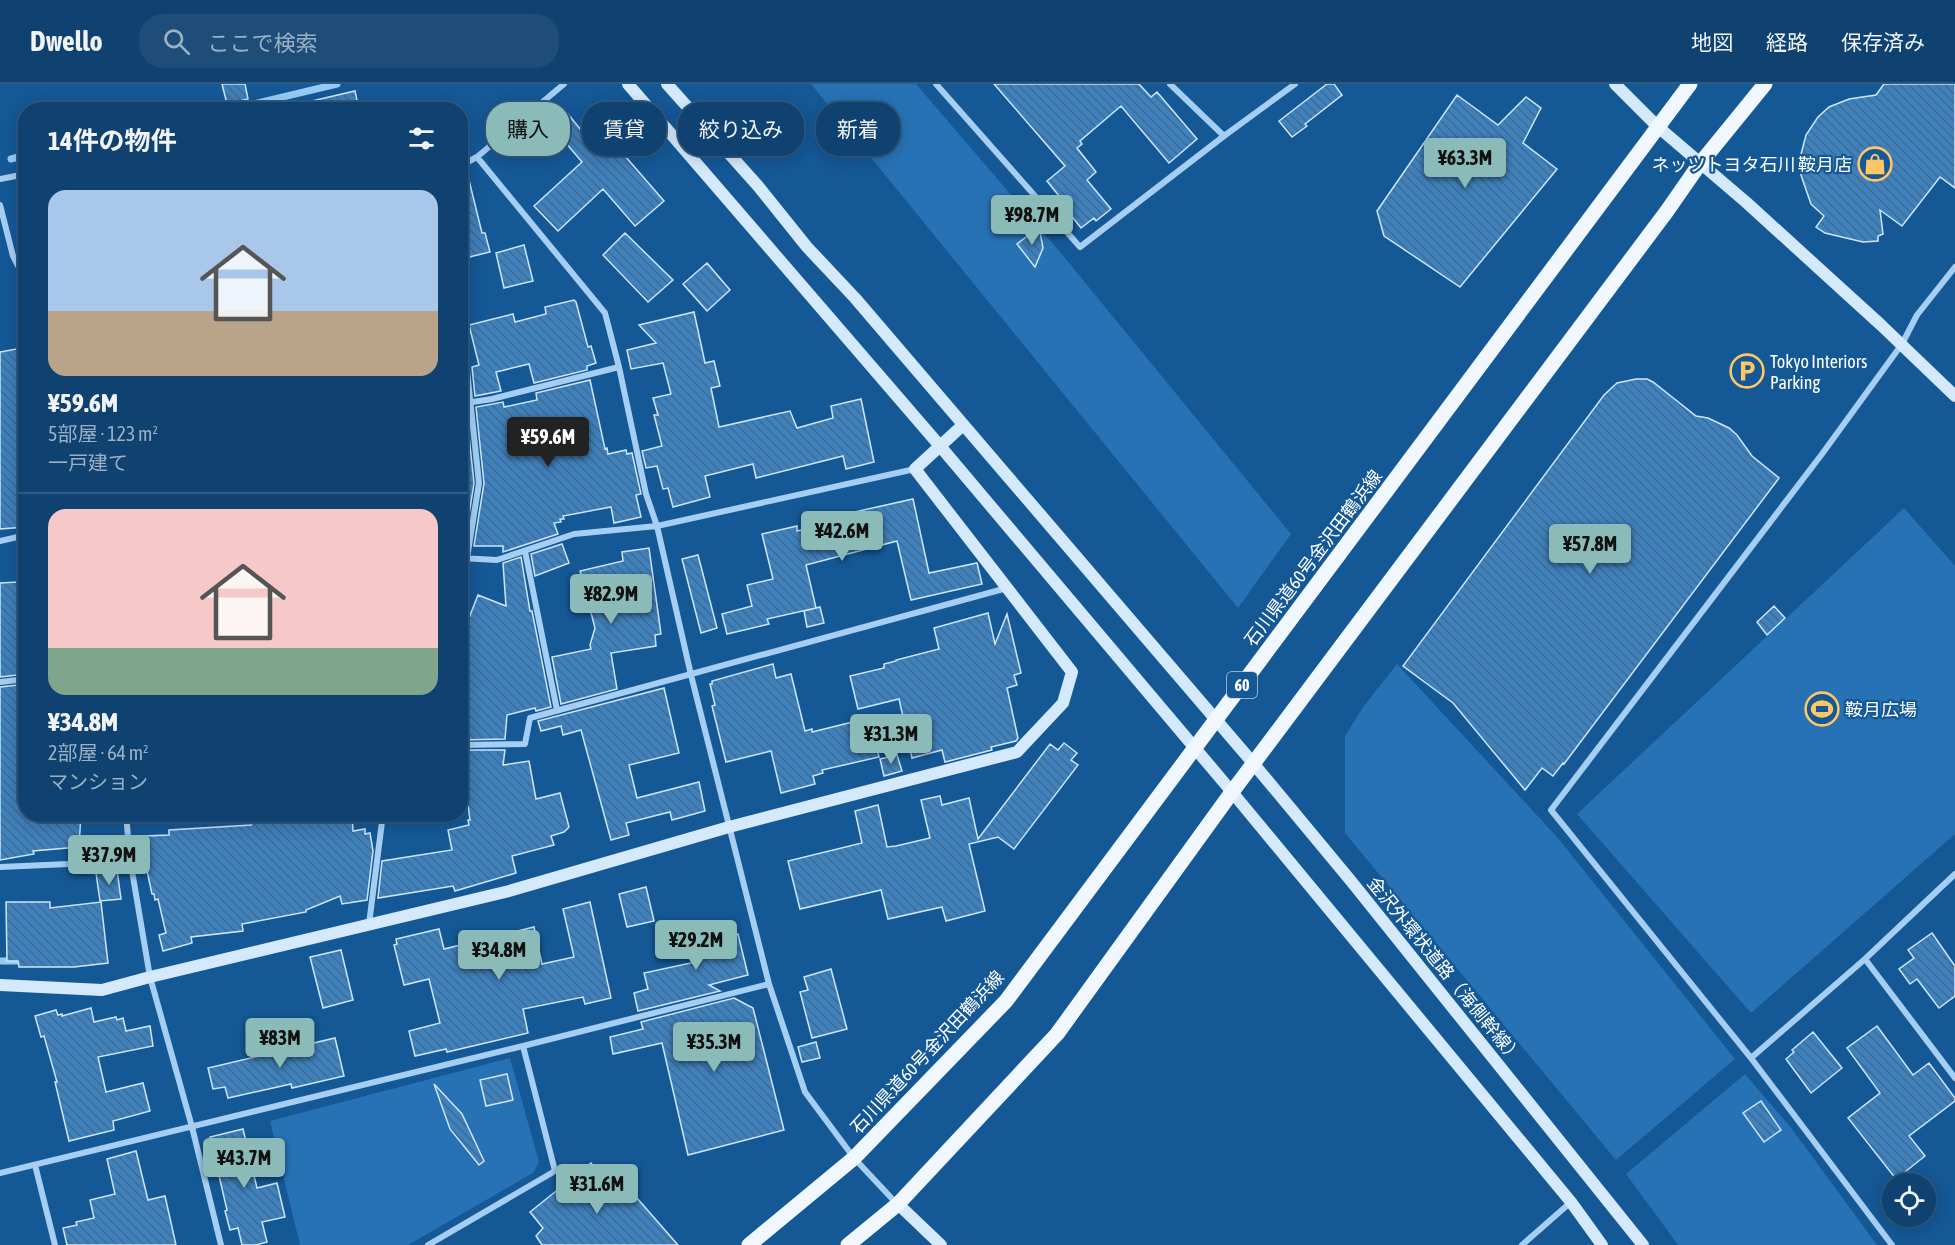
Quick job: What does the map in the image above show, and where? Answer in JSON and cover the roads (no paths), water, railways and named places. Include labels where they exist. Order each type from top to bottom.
[{"type":"main road","name":"石川県道60号金沢田鶴浜線","points":[[749,1245],[854,1158],[1006,1001],[1690,84]]},
{"type":"main road","points":[[848,1245],[898,1204],[1057,1034],[1253,763],[1700,165],[1765,84]]},
{"type":"street","points":[[468,162],[477,158],[564,84]]},
{"type":"street","points":[[628,84],[940,446],[1232,792],[1571,1202],[1602,1245]]},
{"type":"street","name":"金沢外環状道路（海側幹線）","points":[[667,84],[758,186],[807,247],[863,307],[1217,719],[1351,881],[1643,1245]]},
{"type":"street","points":[[936,84],[1080,248],[1295,84]]},
{"type":"street","points":[[1170,84],[1224,136]]},
{"type":"street","points":[[1615,84],[1657,126],[1747,203],[1902,344],[1955,396]]},
{"type":"street","points":[[477,158],[605,313],[646,494],[657,526],[691,675],[769,984],[805,1092],[854,1158],[941,1245]]},
{"type":"street","points":[[0,179],[18,176]]},
{"type":"street","points":[[0,205],[13,256],[18,266]]},
{"type":"street","points":[[1892,1245],[1751,1058],[1551,810],[1822,454],[1902,344],[1917,315],[1955,267]]},
{"type":"street","points":[[468,403],[492,399],[619,367]]},
{"type":"street","points":[[468,376],[479,483],[468,538]]},
{"type":"street","points":[[468,558],[497,560],[574,534],[657,526],[915,469],[963,425]]},
{"type":"street","points":[[0,985],[102,990],[509,891],[729,827],[1017,752],[1063,703],[1072,672],[915,469]]},
{"type":"street","points":[[0,542],[18,537]]},
{"type":"street","points":[[525,551],[557,710]]},
{"type":"street","points":[[468,745],[525,744],[530,718],[1008,588]]},
{"type":"street","points":[[0,682],[18,680]]},
{"type":"street","points":[[127,822],[130,859],[150,977],[192,1127],[221,1245]]},
{"type":"street","points":[[369,925],[382,822]]},
{"type":"street","points":[[0,867],[80,864],[130,859]]},
{"type":"street","points":[[1751,1058],[1865,959],[1955,874]]},
{"type":"street","points":[[1865,959],[1955,1078]]},
{"type":"street","points":[[0,1173],[769,984]]},
{"type":"street","points":[[428,1245],[555,1171],[523,1046]]},
{"type":"street","points":[[35,1165],[55,1245]]},
{"type":"street","points":[[1521,1245],[1571,1202]]},
{"type":"waterway","points":[[262,102],[337,84]]},
{"type":"waterway","points":[[11,159],[18,157]]},
{"type":"waterway","points":[[0,961],[25,961]]},
{"type":"place","name":"ネッツトヨタ石川 鞍月店","points":[[1875,164]]},
{"type":"place","name":"Tokyo Interiors Parking","points":[[1747,371]]},
{"type":"place","name":"鞍月広場","points":[[1822,709]]}]
